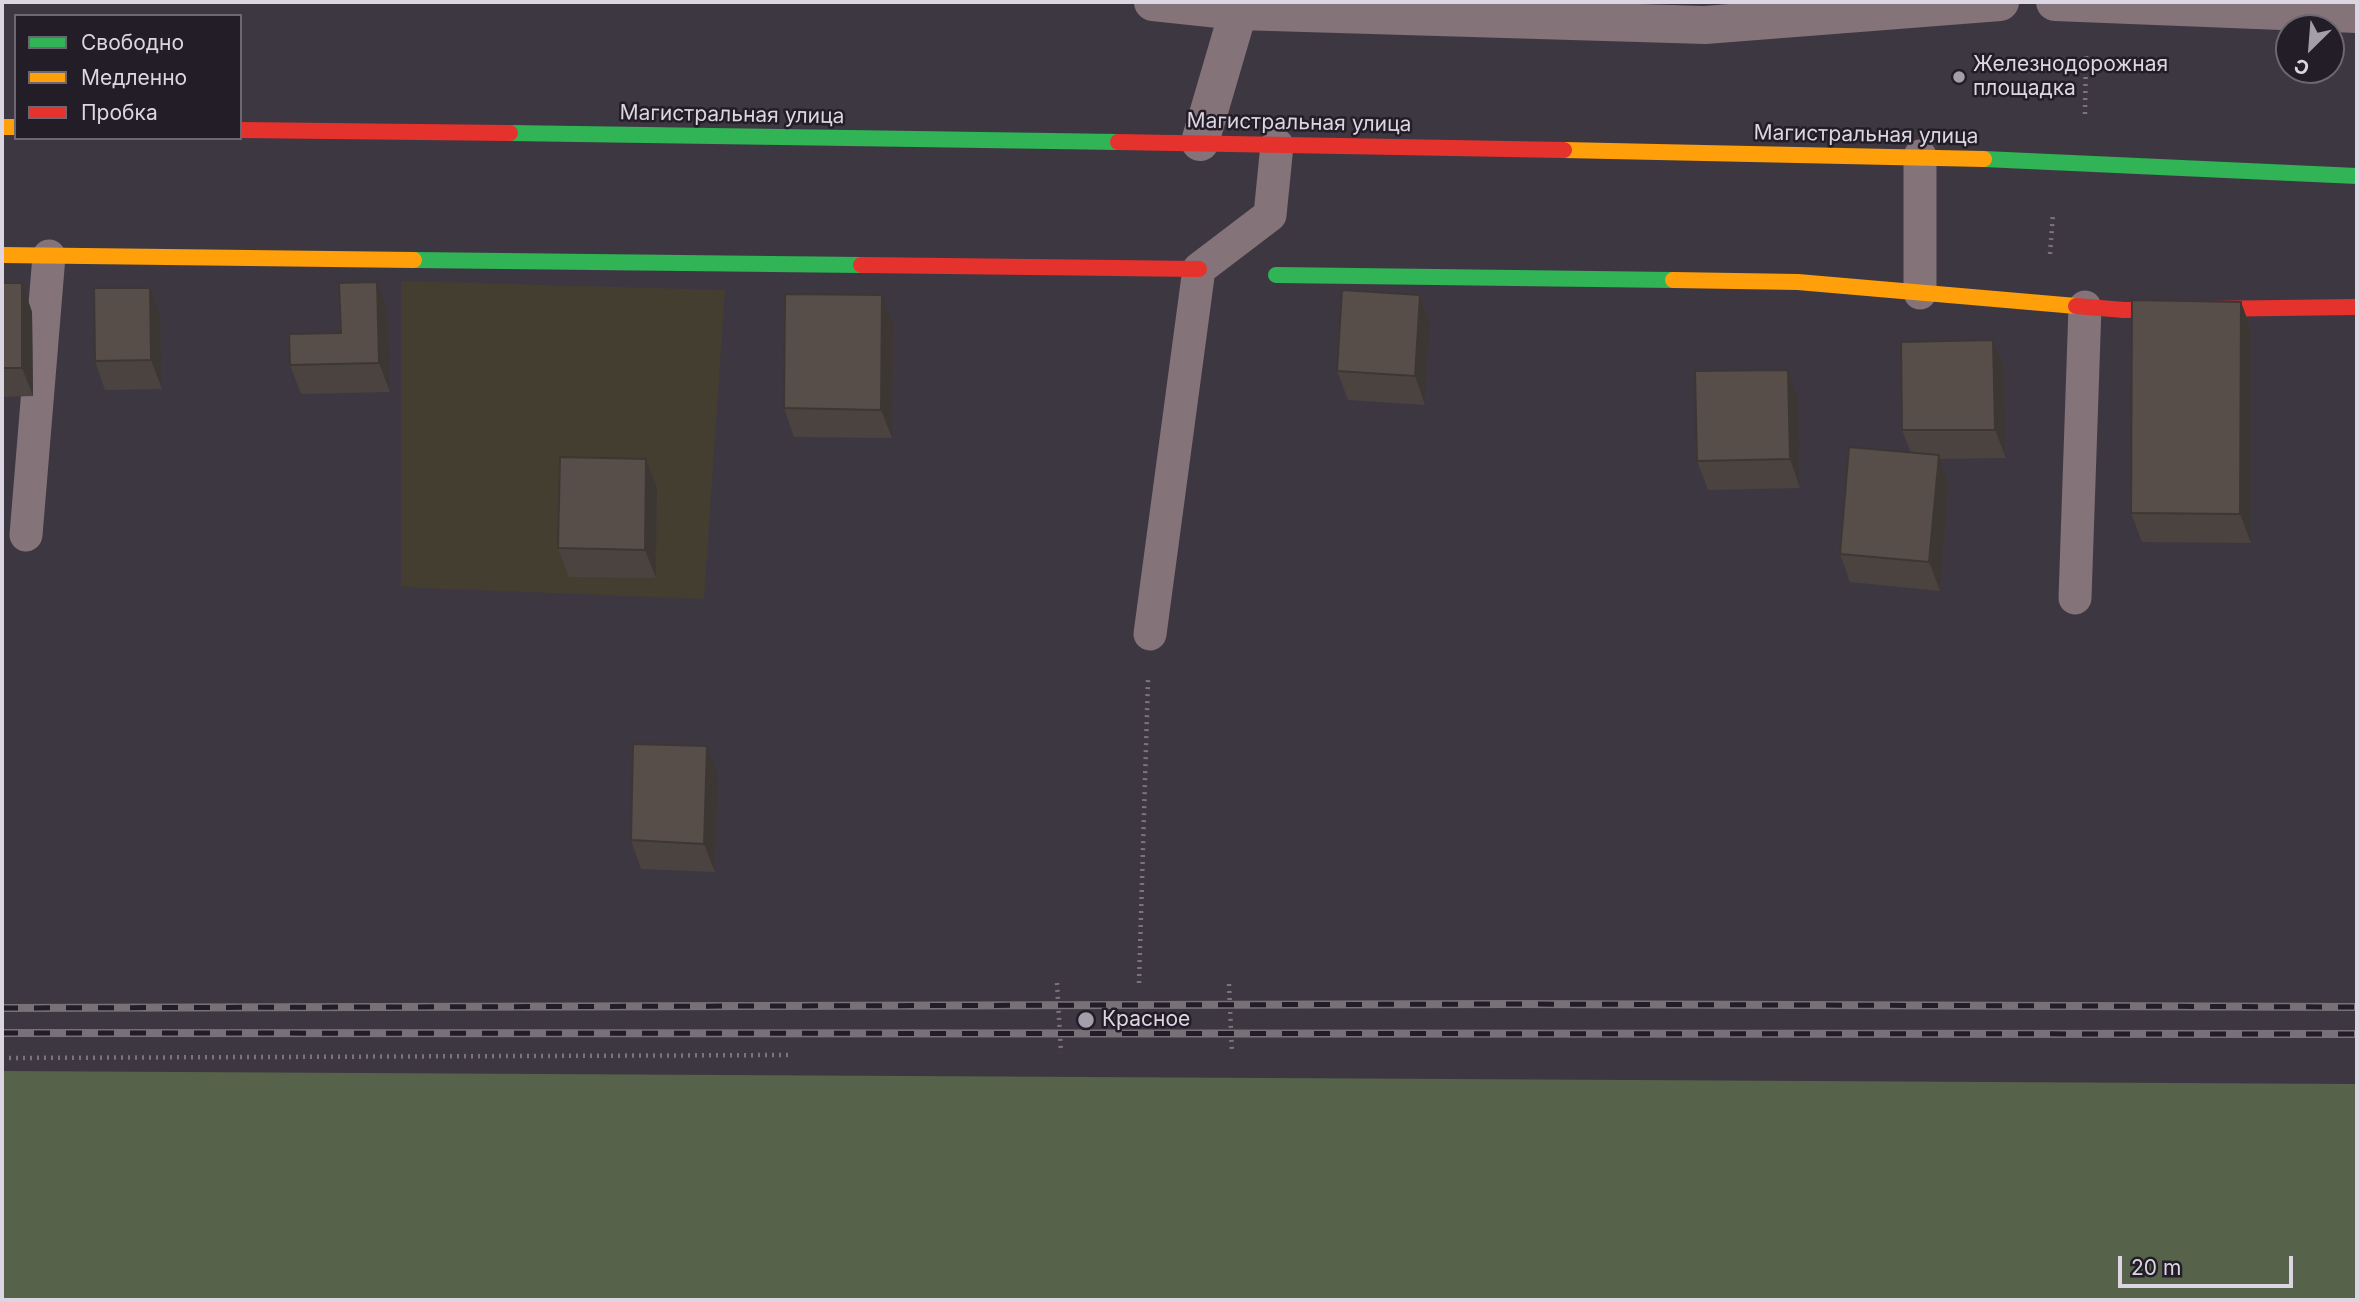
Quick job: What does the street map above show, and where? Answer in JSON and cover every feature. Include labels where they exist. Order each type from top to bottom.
[{"type":"street","points":[[1153,2],[1705,25],[2000,2]]},
{"type":"street","points":[[2055,2],[2357,14]]},
{"type":"street","points":[[1200,142],[1240,7]]},
{"type":"street","name":"Магистральная улица","points":[[242,130],[1200,142],[1920,156],[2260,175],[2357,176]]},
{"type":"street","points":[[2,256],[1199,269]]},
{"type":"street","points":[[1276,275],[1798,282],[2124,310],[2357,307]]},
{"type":"lane","points":[[1150,634],[1199,269],[1270,215],[1277,145]]},
{"type":"lane","points":[[1920,156],[1920,293]]},
{"type":"lane","points":[[26,535],[49,256]]},
{"type":"lane","points":[[2075,598],[2085,307]]},
{"type":"path","points":[[1139,983],[1150,634]]},
{"type":"path","points":[[1057,983],[1061,1053]]},
{"type":"path","points":[[1229,984],[1232,1053]]},
{"type":"path","points":[[2,1058],[788,1055]]},
{"type":"shaded area","points":[[401,281],[725,290],[704,599],[401,587]]},
{"type":"green space","points":[[2,1071],[2357,1084],[2357,1300],[2,1300]]},
{"type":"building","points":[[377,282],[379,363],[290,365],[289,334],[341,333],[339,283]]},
{"type":"building","points":[[2,283],[22,283],[22,368],[2,368]]},
{"type":"building","points":[[94,288],[150,288],[151,360],[95,361]]},
{"type":"building","points":[[1342,290],[1420,295],[1415,376],[1337,371]]},
{"type":"building","points":[[785,294],[882,295],[881,410],[784,408]]},
{"type":"building","points":[[2132,300],[2241,302],[2240,514],[2131,513]]},
{"type":"building","points":[[1993,340],[1995,430],[1902,430],[1901,342]]},
{"type":"building","points":[[1788,370],[1790,459],[1697,461],[1695,371]]},
{"type":"building","points":[[1849,447],[1939,455],[1929,562],[1840,554]]},
{"type":"building","points":[[560,457],[646,459],[645,550],[558,548]]},
{"type":"building","points":[[633,744],[707,746],[704,844],[631,840]]},
{"type":"railway","points":[[2,1008],[1514,1004],[2357,1007]]},
{"type":"railway","points":[[2,1033],[2357,1034]]},
{"type":"traffic: fast","points":[[510,133],[1118,142]]},
{"type":"traffic: fast","points":[[1984,159],[2357,176]]},
{"type":"traffic: fast","points":[[414,260],[861,265]]},
{"type":"traffic: fast","points":[[1276,275],[1673,280]]},
{"type":"traffic: slow","points":[[2,127],[14,127]]},
{"type":"traffic: slow","points":[[1564,150],[1984,159]]},
{"type":"traffic: slow","points":[[2,255],[414,260]]},
{"type":"traffic: slow","points":[[1673,280],[1798,282],[2076,306]]},
{"type":"traffic: jam","points":[[242,130],[510,133]]},
{"type":"traffic: jam","points":[[1118,142],[1564,150]]},
{"type":"traffic: jam","points":[[861,265],[1199,269]]},
{"type":"traffic: jam","points":[[2076,306],[2124,310],[2357,307]]},
{"type":"place","name":"Железнодорожная площадка","points":[[1959,77]]},
{"type":"place","name":"Красное","points":[[1086,1020]]}]
